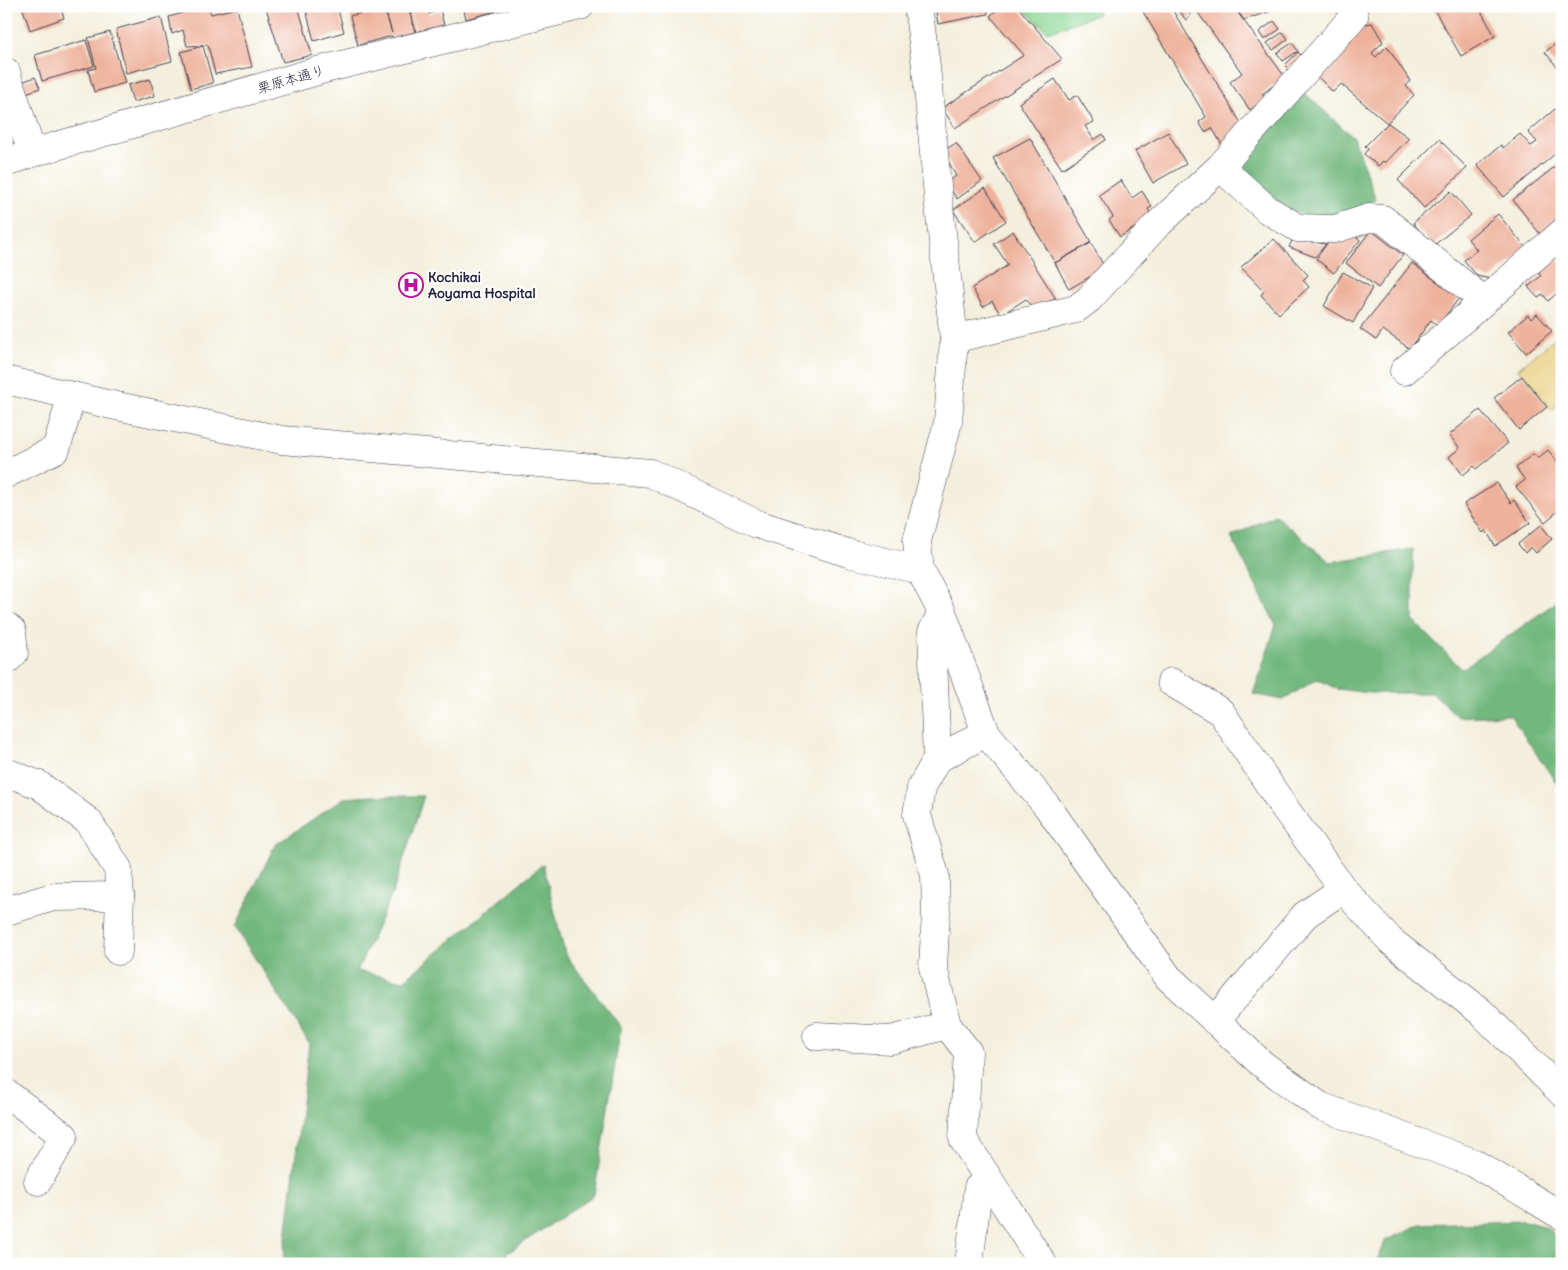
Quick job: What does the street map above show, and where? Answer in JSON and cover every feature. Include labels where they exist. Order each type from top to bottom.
[{"type":"street","name":"栗原本通り","points":[[6,164],[32,154],[321,70],[580,6]]},
{"type":"street","points":[[918,6],[926,66],[954,339],[948,422],[917,540],[920,570],[942,612],[986,733],[1047,806],[1168,977],[1262,1064],[1320,1106],[1474,1163],[1562,1216]]},
{"type":"street","points":[[954,339],[1076,309],[1089,299],[1164,219],[1220,167],[1354,16],[1350,6]]},
{"type":"street","points":[[6,72],[32,154]]},
{"type":"street","points":[[1220,167],[1268,210],[1298,228],[1335,229],[1369,218],[1383,219],[1484,301]]},
{"type":"street","points":[[1404,371],[1562,233]]},
{"type":"street","points":[[6,380],[72,396],[282,440],[650,473],[756,524],[848,553],[920,570]]},
{"type":"street","points":[[6,474],[56,449],[72,396]]},
{"type":"street","points":[[942,612],[932,632],[937,759],[921,788],[917,815],[935,875],[936,914],[933,967],[947,1025],[968,1052],[963,1139],[1043,1264]]},
{"type":"street","points":[[6,626],[12,631],[14,653],[6,661]]},
{"type":"street","points":[[1172,682],[1221,712],[1284,807],[1343,889],[1390,941],[1480,1012],[1562,1093]]},
{"type":"street","points":[[937,759],[986,733]]},
{"type":"street","points":[[6,772],[39,785],[88,821],[118,869],[120,896],[118,951]]},
{"type":"street","points":[[1215,1021],[1305,915],[1343,889]]},
{"type":"street","points":[[6,911],[53,897],[120,896]]},
{"type":"street","points":[[817,1036],[891,1040],[947,1025]]},
{"type":"street","points":[[6,1093],[64,1136],[38,1181]]},
{"type":"street","points":[[970,1264],[978,1188],[989,1180]]},
{"type":"green space","points":[[1020,6],[1094,6],[1098,14],[1048,32]]},
{"type":"green space","points":[[1299,88],[1354,138],[1376,200],[1342,217],[1307,218],[1268,196],[1235,165]]},
{"type":"green space","points":[[1275,515],[1330,562],[1413,549],[1413,620],[1462,669],[1562,598],[1562,791],[1510,715],[1458,717],[1433,693],[1370,693],[1337,689],[1317,679],[1283,700],[1253,694],[1276,625],[1231,537]]},
{"type":"green space","points":[[424,796],[393,892],[357,971],[403,981],[543,864],[565,954],[621,1027],[594,1195],[506,1254],[513,1264],[283,1264],[309,1043],[235,927],[275,845],[344,798]]},
{"type":"green space","points":[[1524,1221],[1547,1227],[1562,1246],[1562,1264],[1377,1264],[1385,1241],[1420,1224]]},
{"type":"sand","points":[[1558,336],[1562,340],[1562,401],[1552,410],[1518,369]]},
{"type":"building","points":[[22,6],[60,6],[64,18],[30,30]]},
{"type":"building","points":[[91,6],[108,6],[108,7],[92,11]]},
{"type":"building","points":[[208,6],[211,14],[237,8],[252,67],[215,74],[208,45],[187,46],[183,30],[172,34],[169,17]]},
{"type":"building","points":[[273,6],[298,6],[312,55],[283,62],[266,8]]},
{"type":"building","points":[[305,6],[337,6],[344,32],[314,41]]},
{"type":"building","points":[[384,6],[408,6],[415,32],[358,45],[350,16],[384,7],[392,33]]},
{"type":"building","points":[[409,6],[427,6],[429,14],[440,10],[444,25],[416,32]]},
{"type":"building","points":[[463,6],[494,6],[496,11],[466,19]]},
{"type":"building","points":[[935,6],[987,6],[988,14],[938,24]]},
{"type":"building","points":[[1001,6],[1017,6],[1062,59],[955,128],[942,108],[1024,55],[990,16]]},
{"type":"building","points":[[1148,6],[1170,6],[1244,128],[1224,148],[1212,128],[1205,132],[1199,122],[1206,117],[1142,10]]},
{"type":"building","points":[[1176,6],[1184,6],[1191,16],[1186,20]]},
{"type":"building","points":[[1193,6],[1233,6],[1285,77],[1262,94],[1265,98],[1250,110],[1230,82],[1242,73]]},
{"type":"building","points":[[1234,6],[1283,6],[1283,7],[1244,20]]},
{"type":"building","points":[[1432,6],[1478,6],[1495,36],[1461,56]]},
{"type":"building","points":[[161,17],[172,61],[126,73],[116,29]]},
{"type":"building","points":[[1274,21],[1280,29],[1264,40],[1259,32]]},
{"type":"building","points":[[1372,23],[1383,42],[1372,53],[1376,57],[1387,46],[1410,81],[1406,86],[1414,95],[1387,123],[1341,84],[1333,92],[1315,74],[1365,24]]},
{"type":"building","points":[[110,32],[125,83],[94,92],[88,70],[96,68],[88,38]]},
{"type":"building","points":[[1283,32],[1288,39],[1273,50],[1267,43]]},
{"type":"building","points":[[1562,39],[1562,73],[1545,52]]},
{"type":"building","points":[[86,40],[94,66],[42,81],[35,55]]},
{"type":"building","points":[[1292,43],[1298,51],[1283,61],[1277,53]]},
{"type":"building","points":[[203,46],[213,83],[191,89],[181,52]]},
{"type":"building","points":[[1298,52],[1304,58],[1291,71],[1285,65]]},
{"type":"building","points":[[35,77],[40,88],[26,93],[22,82]]},
{"type":"building","points":[[150,79],[155,96],[133,102],[128,85]]},
{"type":"building","points":[[1055,79],[1069,100],[1077,95],[1094,122],[1085,126],[1094,140],[1103,134],[1106,140],[1062,169],[1019,103]]},
{"type":"building","points":[[6,100],[21,140],[6,145]]},
{"type":"building","points":[[1555,109],[1562,117],[1562,148],[1504,197],[1477,165],[1501,145],[1503,148],[1520,134],[1531,146],[1537,142],[1528,132]]},
{"type":"building","points":[[1388,123],[1409,138],[1385,163],[1383,161],[1378,166],[1364,154],[1368,149],[1365,146]]},
{"type":"building","points":[[1168,132],[1186,164],[1153,183],[1135,151]]},
{"type":"building","points":[[1030,138],[1091,242],[1055,263],[993,158]]},
{"type":"building","points":[[1439,139],[1467,168],[1424,208],[1398,180]]},
{"type":"building","points":[[956,143],[982,181],[957,199],[947,183],[956,176],[943,151]]},
{"type":"building","points":[[1562,161],[1562,216],[1540,234],[1513,200]]},
{"type":"building","points":[[1121,180],[1132,198],[1142,191],[1152,207],[1148,209],[1152,217],[1120,237],[1109,220],[1113,217],[1099,195]]},
{"type":"building","points":[[985,188],[1006,221],[975,242],[953,210]]},
{"type":"building","points":[[1451,191],[1471,215],[1433,246],[1413,223]]},
{"type":"building","points":[[1498,214],[1527,249],[1490,279],[1477,276],[1464,260],[1477,250],[1468,239]]},
{"type":"building","points":[[1371,230],[1403,255],[1378,288],[1346,263]]},
{"type":"building","points":[[1013,231],[1056,299],[1031,307],[1026,299],[1001,315],[992,301],[983,307],[972,288],[1008,265],[994,244]]},
{"type":"building","points":[[1355,235],[1360,240],[1334,273],[1316,259],[1328,242]]},
{"type":"building","points":[[1274,239],[1308,275],[1303,280],[1309,287],[1279,314],[1261,295],[1264,291],[1241,267]]},
{"type":"building","points":[[1293,239],[1326,244],[1315,257],[1289,247]]},
{"type":"building","points":[[1091,243],[1105,268],[1069,289],[1055,263]]},
{"type":"building","points":[[1555,257],[1562,265],[1562,300],[1556,294],[1548,301],[1543,294],[1538,298],[1528,287],[1541,276],[1537,271]]},
{"type":"building","points":[[1412,263],[1459,298],[1438,326],[1431,320],[1410,349],[1383,330],[1376,340],[1360,329]]},
{"type":"building","points":[[1343,272],[1372,288],[1353,323],[1324,306]]},
{"type":"building","points":[[1537,314],[1552,331],[1526,353],[1508,332],[1528,315],[1531,319]]},
{"type":"building","points":[[1522,376],[1547,407],[1519,430],[1494,398]]},
{"type":"building","points":[[1480,410],[1508,443],[1476,469],[1474,466],[1463,475],[1449,457],[1460,448],[1449,435]]},
{"type":"building","points":[[1548,450],[1562,467],[1562,508],[1545,522],[1516,487],[1525,480],[1516,468],[1533,454],[1538,458]]},
{"type":"building","points":[[1497,483],[1511,503],[1514,500],[1530,523],[1495,546],[1486,530],[1483,533],[1464,504]]},
{"type":"building","points":[[1541,525],[1552,539],[1536,553],[1531,547],[1525,553],[1518,544]]},
{"type":"place","name":"Kochikai Aoyama Hospital","points":[[411,285]]}]
